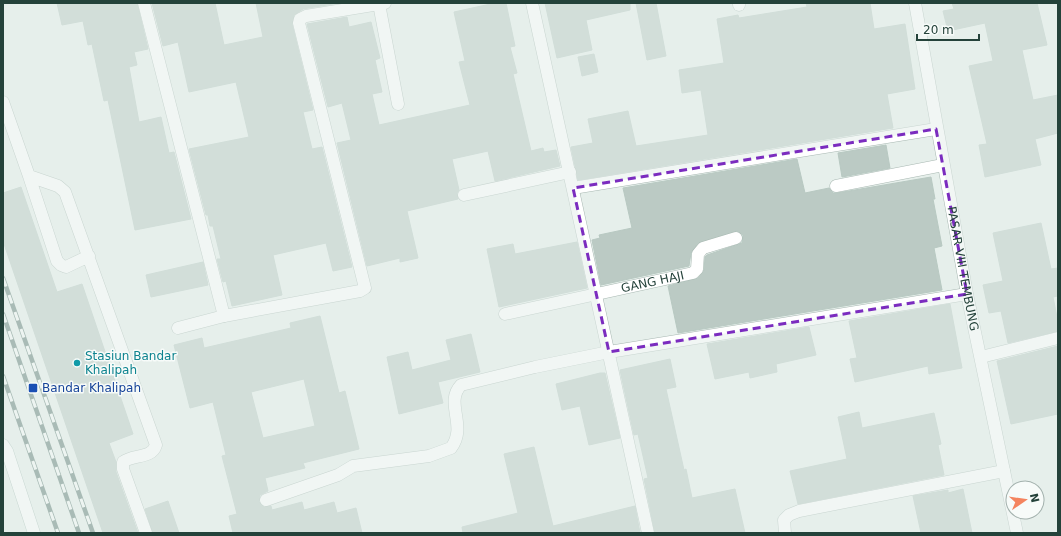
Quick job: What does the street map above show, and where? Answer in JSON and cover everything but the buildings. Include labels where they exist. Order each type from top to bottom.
[{"type":"street","points":[[144,3],[224,316]]},
{"type":"street","points":[[532,3],[597,294],[648,533]]},
{"type":"street","name":"PASAR VIII TEMBUNG","points":[[915,3],[936,129],[967,294],[1017,533]]},
{"type":"street","points":[[178,328],[224,316],[360,291],[365,288],[299,23],[300,19],[306,16],[382,4],[398,104]]},
{"type":"street","points":[[3,102],[57,261],[66,267],[88,256]]},
{"type":"street","points":[[573,188],[936,129]]},
{"type":"street","points":[[836,186],[943,165]]},
{"type":"street","points":[[464,195],[570,172]]},
{"type":"street","points":[[29,176],[58,186],[65,192],[156,445],[154,450],[149,454],[126,459],[123,462],[123,469],[146,533]]},
{"type":"street","name":"GANG HAJI","points":[[597,294],[692,272],[697,269],[698,254],[704,248],[736,238]]},
{"type":"street","points":[[505,314],[597,294]]},
{"type":"street","points":[[266,500],[338,475],[353,466],[429,456],[451,448],[458,436],[458,422],[454,404],[455,391],[461,385],[535,367],[609,352],[967,294]]},
{"type":"street","points":[[981,357],[1058,338]]},
{"type":"street","points":[[4,450],[34,533]]},
{"type":"street","points":[[784,533],[784,520],[789,515],[799,511],[1004,471]]},
{"type":"highlighted area","points":[[936,129],[967,294],[609,352],[573,188]]},
{"type":"railway","points":[[3,278],[93,533]]},
{"type":"railway","points":[[3,314],[79,533]]},
{"type":"railway","points":[[3,376],[58,533]]},
{"type":"place","name":"Stasiun Bandar Khalipah","points":[[77,363]]},
{"type":"place","name":"Bandar Khalipah","points":[[33,388]]}]
